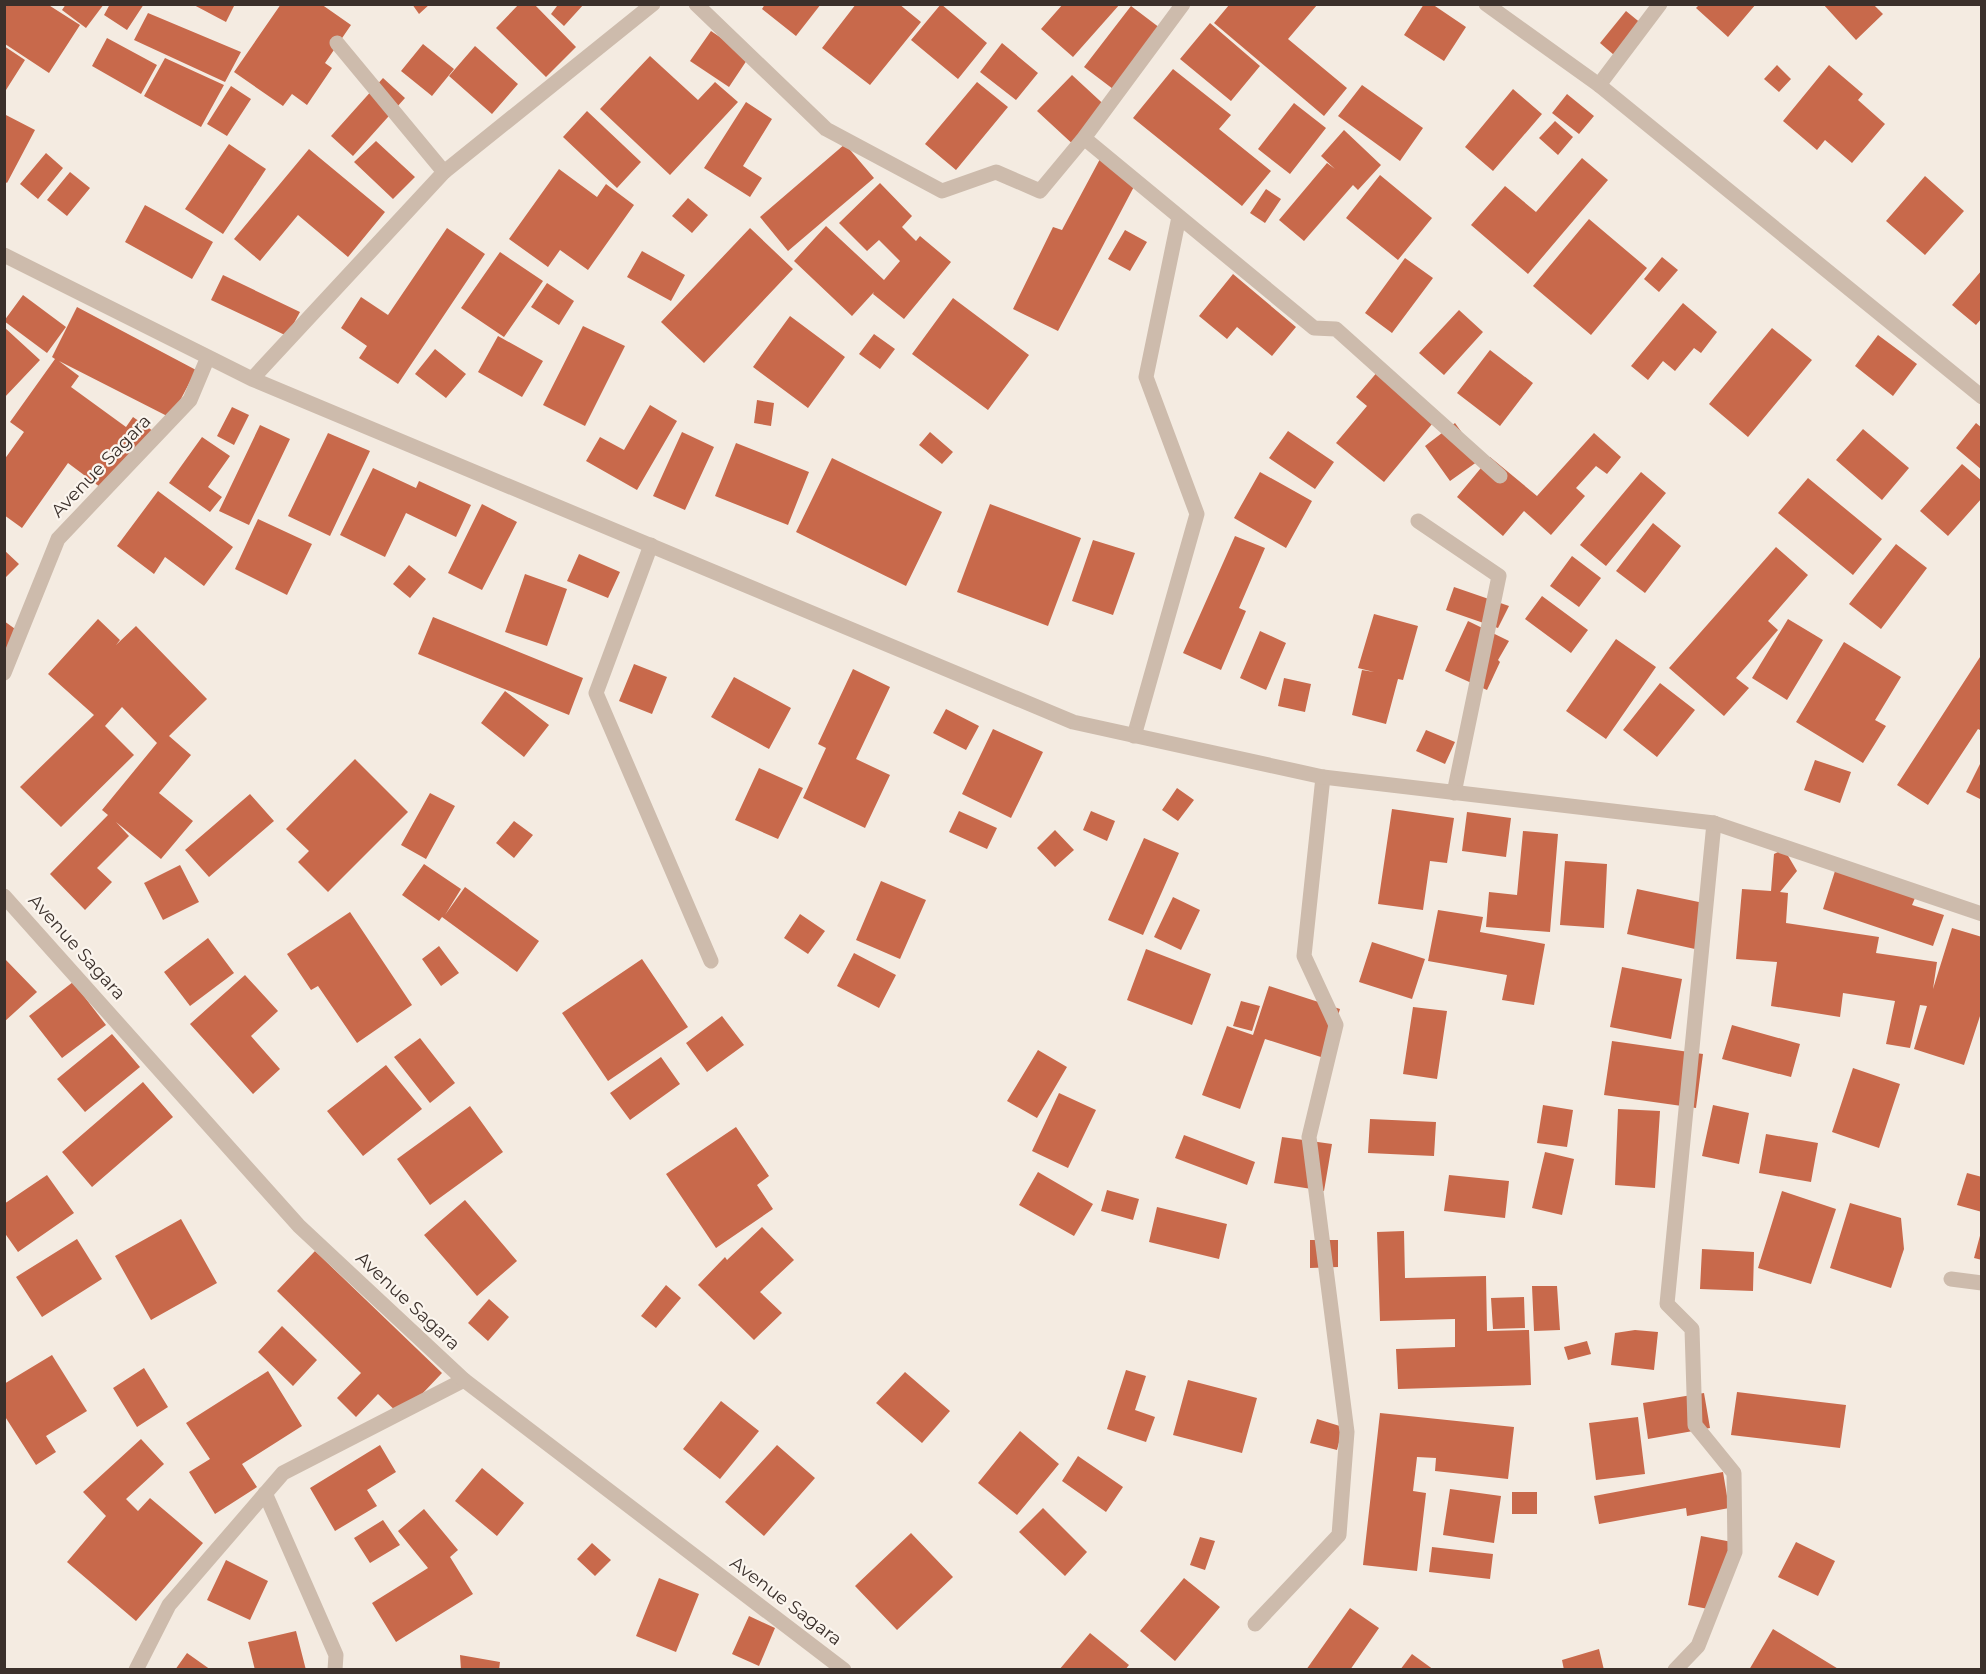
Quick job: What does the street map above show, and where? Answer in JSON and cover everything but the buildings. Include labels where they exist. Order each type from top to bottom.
[{"type":"street","points":[[252,379],[444,172],[653,4]]},
{"type":"street","points":[[696,4],[826,129],[942,191],[996,172],[1040,191],[1084,138],[1183,4]]},
{"type":"street","points":[[1486,4],[1599,85],[1982,397]]},
{"type":"street","points":[[1599,85],[1660,4]]},
{"type":"street","points":[[337,43],[444,172]]},
{"type":"street","points":[[1084,138],[1314,328],[1336,329],[1500,476]]},
{"type":"street","points":[[1134,736],[1197,514],[1146,376],[1179,217]]},
{"type":"street","points":[[4,255],[252,379],[1073,722],[1323,777],[1714,823],[1982,914]]},
{"type":"street","name":"Avenue Sagara","points":[[4,673],[58,539],[190,400],[208,357]]},
{"type":"street","points":[[1418,521],[1499,576],[1454,793]]},
{"type":"street","points":[[651,545],[596,693],[711,961]]},
{"type":"street","points":[[1255,1624],[1339,1535],[1346,1455],[1347,1432],[1309,1137],[1336,1026],[1304,956],[1323,777]]},
{"type":"street","points":[[1675,1670],[1698,1646],[1734,1552],[1734,1473],[1695,1425],[1692,1329],[1667,1304],[1714,823]]},
{"type":"street","name":"Avenue Sagara","points":[[4,896],[300,1226],[464,1380],[844,1670]]},
{"type":"street","points":[[1952,1280],[1982,1283]]},
{"type":"street","points":[[136,1670],[169,1605],[283,1473],[464,1380]]},
{"type":"street","points":[[265,1493],[336,1655],[335,1670]]}]
